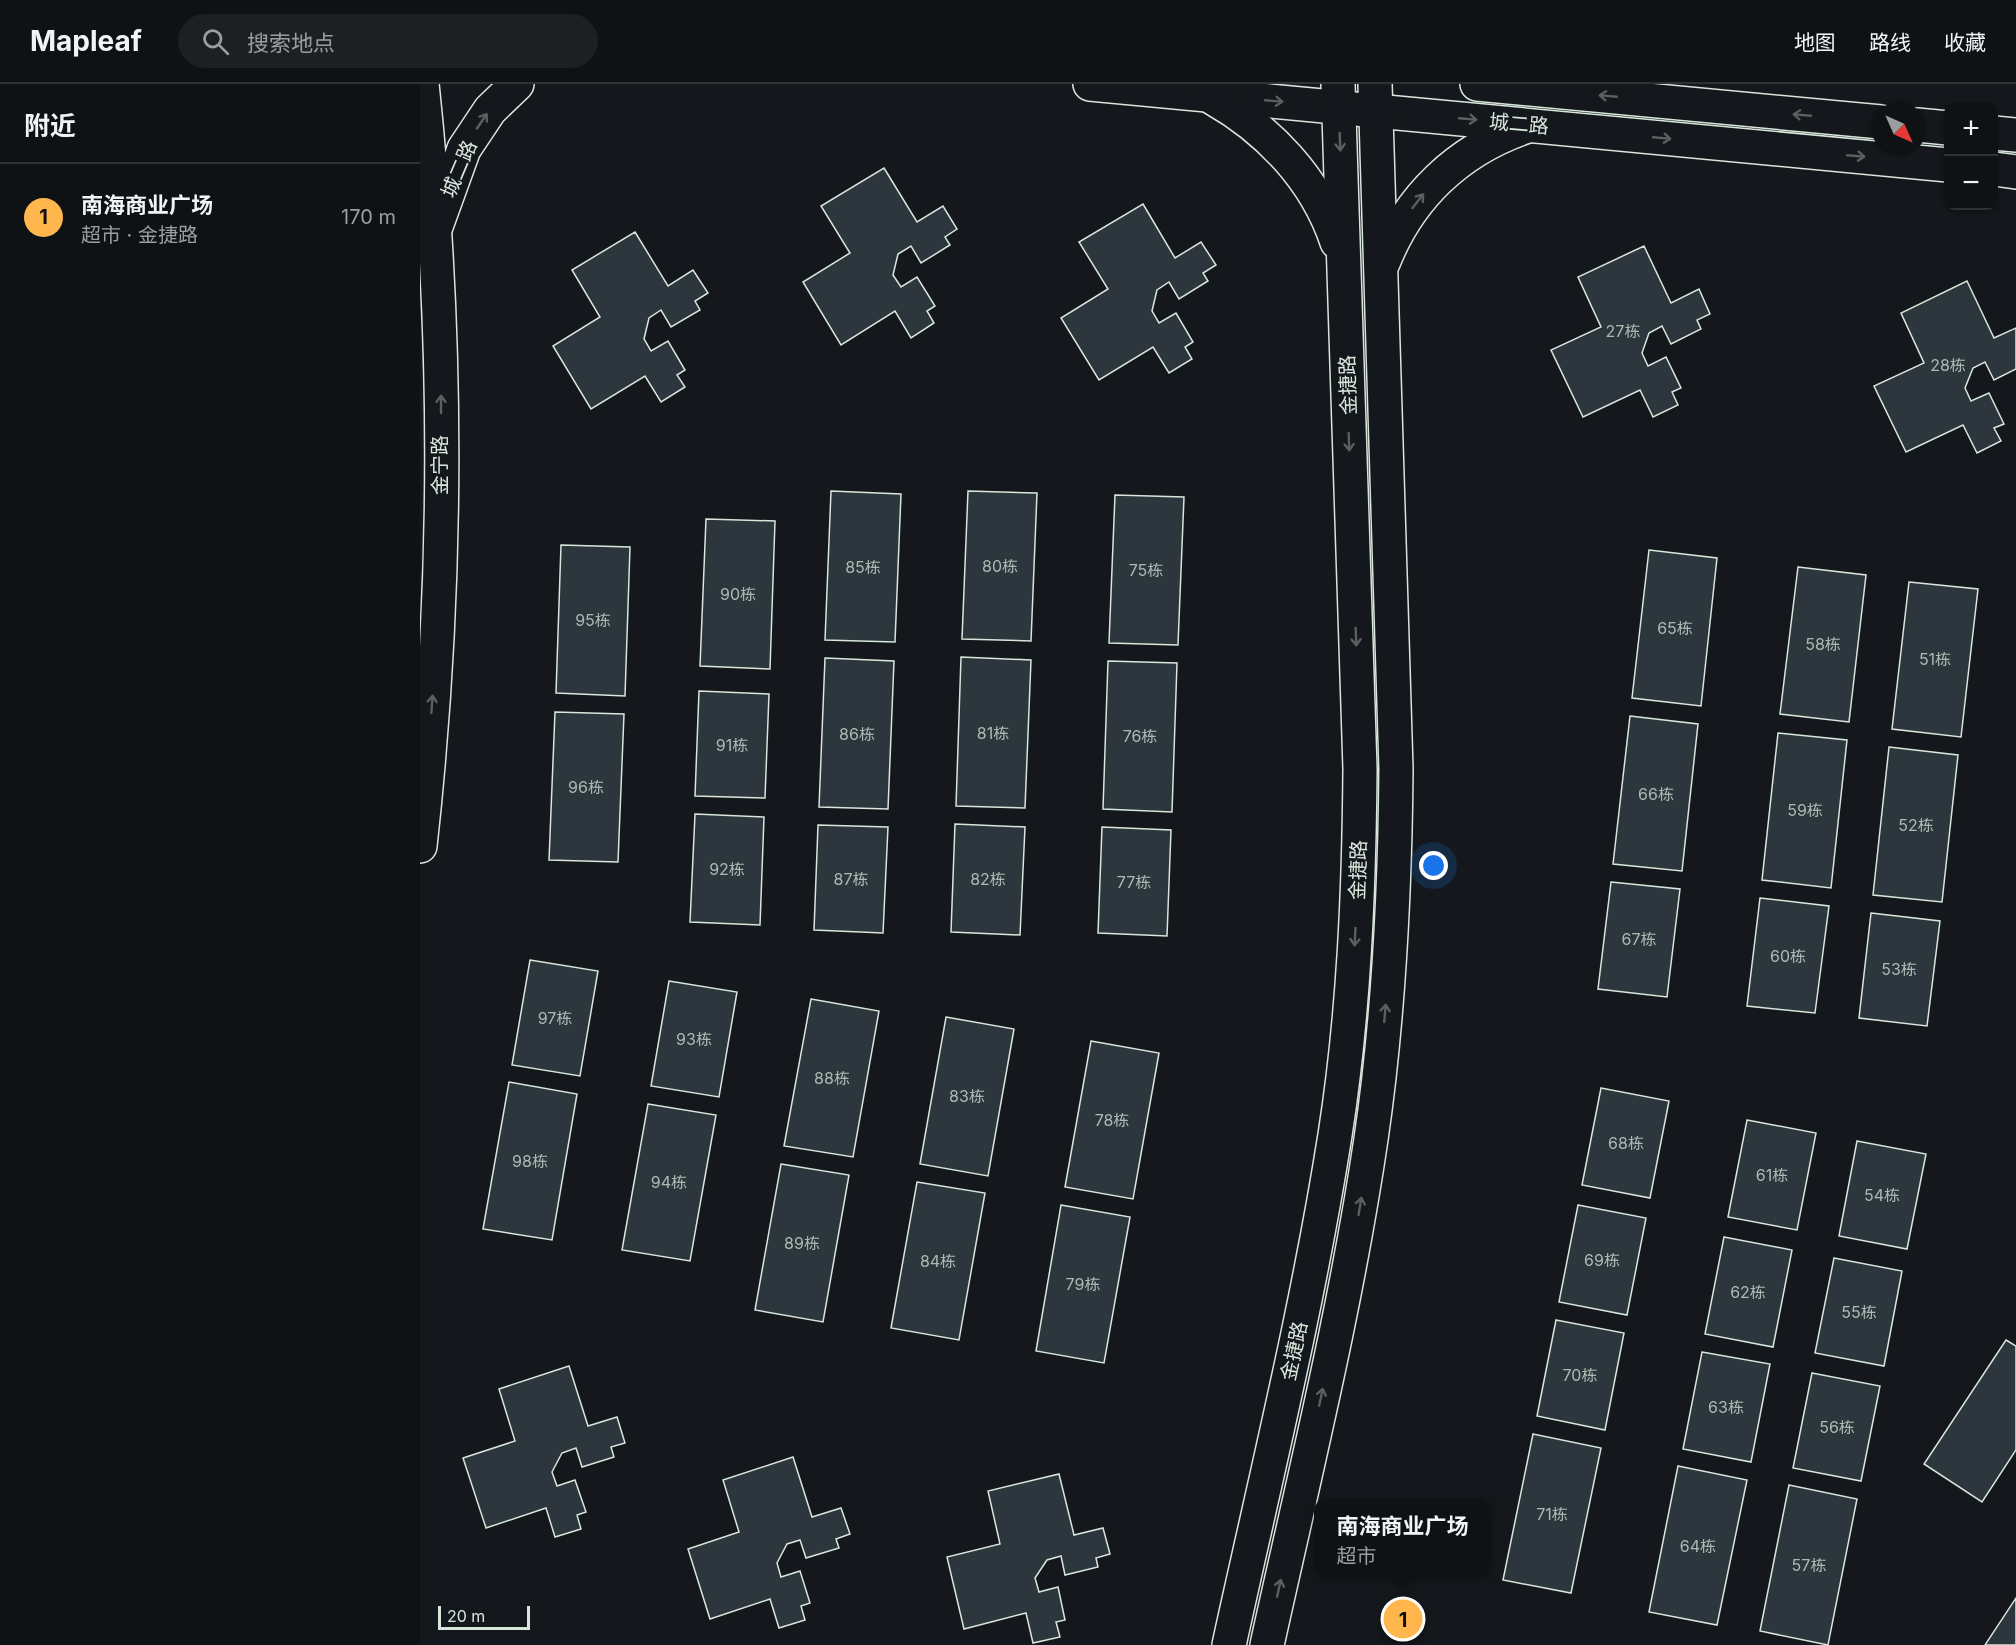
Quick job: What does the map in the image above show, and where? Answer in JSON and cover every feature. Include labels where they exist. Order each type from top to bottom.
[{"type":"street","name":"金宁路","points":[[420,846],[435,661],[440,530],[441,398],[434,232],[422,84]]},
{"type":"street","name":"城二路","points":[[434,232],[464,149],[490,110],[517,84]]},
{"type":"street","name":"城二路","points":[[1090,84],[1209,95],[1375,97],[1530,125],[1944,165]]},
{"type":"street","name":"城二路","points":[[1477,84],[1872,121]]},
{"type":"street","points":[[1209,95],[1244,117],[1284,152],[1304,177],[1320,204],[1334,233],[1344,263]]},
{"type":"street","name":"金捷路","points":[[1229,1645],[1320,1223],[1337,1122],[1347,1043],[1353,963],[1359,861],[1360,769],[1339,96]]},
{"type":"street","name":"金捷路","points":[[1267,1645],[1356,1229],[1373,1126],[1391,954],[1396,769],[1375,97]]},
{"type":"street","points":[[1381,270],[1390,244],[1403,220],[1438,178],[1458,160],[1481,146],[1530,125]]},
{"type":"street","points":[[1926,126],[1944,128]]},
{"type":"street","points":[[1998,133],[2016,135]]},
{"type":"street","points":[[1998,170],[2016,172]]},
{"type":"building","points":[[884,168],[917,222],[943,206],[957,229],[945,237],[950,245],[921,263],[911,246],[898,254],[893,275],[901,287],[917,277],[935,306],[927,311],[934,323],[911,338],[895,311],[841,345],[803,282],[850,253],[821,206]]},
{"type":"building","points":[[1143,204],[1175,258],[1201,242],[1216,265],[1203,273],[1208,281],[1179,299],[1169,282],[1157,290],[1152,311],[1159,323],[1176,313],[1193,342],[1185,347],[1192,359],[1169,373],[1153,347],[1099,380],[1061,318],[1108,289],[1079,242]]},
{"type":"building","points":[[635,232],[668,286],[693,270],[708,293],[695,301],[700,310],[671,327],[661,310],[649,318],[644,339],[651,351],[668,341],[685,370],[677,375],[685,387],[661,402],[645,376],[591,409],[553,346],[600,317],[572,270]]},
{"type":"building","points":[[1644,246],[1671,303],[1699,289],[1710,314],[1697,320],[1701,329],[1671,344],[1662,326],[1649,333],[1642,353],[1648,366],[1666,357],[1681,388],[1672,392],[1678,405],[1653,417],[1640,390],[1583,417],[1551,350],[1601,327],[1578,277]]},
{"type":"building","points":[[1967,281],[1994,338],[2016,328],[2016,369],[1994,380],[1985,362],[1973,368],[1965,388],[1971,401],[1989,393],[2004,424],[1994,428],[2001,441],[1977,453],[1963,425],[1906,452],[1874,386],[1924,363],[1901,313]]},
{"type":"building","points":[[831,491],[901,494],[895,642],[825,640]]},
{"type":"building","points":[[968,491],[1037,493],[1031,641],[962,639]]},
{"type":"building","points":[[1115,495],[1184,497],[1178,645],[1109,643]]},
{"type":"building","points":[[706,519],[775,521],[770,669],[700,666]]},
{"type":"building","points":[[561,545],[630,547],[625,696],[556,693]]},
{"type":"building","points":[[1649,550],[1717,558],[1701,706],[1632,698]]},
{"type":"building","points":[[1798,567],[1866,575],[1849,722],[1780,714]]},
{"type":"building","points":[[1909,582],[1978,589],[1961,737],[1892,729]]},
{"type":"building","points":[[961,657],[1031,660],[1025,808],[956,806]]},
{"type":"building","points":[[825,658],[894,661],[888,809],[819,807]]},
{"type":"building","points":[[1108,661],[1177,663],[1172,812],[1103,809]]},
{"type":"building","points":[[699,691],[769,694],[765,798],[695,796]]},
{"type":"building","points":[[555,712],[624,714],[618,862],[549,860]]},
{"type":"building","points":[[1630,716],[1698,724],[1682,871],[1613,864]]},
{"type":"building","points":[[1778,733],[1847,740],[1831,888],[1762,880]]},
{"type":"building","points":[[1889,747],[1958,755],[1942,902],[1873,895]]},
{"type":"building","points":[[695,814],[764,817],[760,925],[690,922]]},
{"type":"building","points":[[955,824],[1025,827],[1020,935],[951,932]]},
{"type":"building","points":[[818,825],[888,827],[883,933],[814,930]]},
{"type":"building","points":[[1102,827],[1171,830],[1167,936],[1098,933]]},
{"type":"building","points":[[1611,882],[1680,889],[1667,997],[1598,989]]},
{"type":"building","points":[[1760,898],[1829,906],[1815,1013],[1747,1006]]},
{"type":"building","points":[[1871,913],[1940,921],[1927,1026],[1859,1018]]},
{"type":"building","points":[[530,960],[598,971],[580,1076],[512,1065]]},
{"type":"building","points":[[669,981],[737,992],[719,1097],[651,1086]]},
{"type":"building","points":[[811,999],[879,1011],[853,1157],[784,1146]]},
{"type":"building","points":[[946,1017],[1014,1029],[988,1176],[920,1164]]},
{"type":"building","points":[[1091,1041],[1159,1053],[1133,1199],[1065,1187]]},
{"type":"building","points":[[509,1082],[577,1094],[552,1240],[483,1229]]},
{"type":"building","points":[[1601,1088],[1669,1101],[1650,1198],[1582,1185]]},
{"type":"building","points":[[648,1104],[716,1115],[690,1261],[622,1250]]},
{"type":"building","points":[[1747,1120],[1816,1133],[1797,1230],[1728,1217]]},
{"type":"building","points":[[1857,1141],[1926,1154],[1907,1249],[1839,1236]]},
{"type":"building","points":[[781,1164],[849,1175],[823,1322],[755,1310]]},
{"type":"building","points":[[917,1182],[985,1193],[959,1340],[891,1328]]},
{"type":"building","points":[[1061,1205],[1130,1217],[1104,1363],[1036,1351]]},
{"type":"building","points":[[1578,1205],[1646,1218],[1627,1315],[1559,1302]]},
{"type":"building","points":[[1724,1237],[1792,1250],[1773,1347],[1705,1334]]},
{"type":"building","points":[[1834,1258],[1902,1271],[1884,1366],[1815,1353]]},
{"type":"building","points":[[1556,1320],[1624,1333],[1605,1430],[1537,1416]]},
{"type":"building","points":[[2006,1340],[2016,1346],[2016,1450],[1982,1502],[1924,1464]]},
{"type":"building","points":[[1702,1352],[1770,1364],[1751,1462],[1683,1449]]},
{"type":"building","points":[[569,1366],[588,1426],[617,1417],[625,1443],[611,1447],[614,1457],[582,1467],[576,1448],[562,1453],[552,1472],[557,1486],[575,1480],[586,1512],[577,1515],[581,1529],[555,1537],[546,1508],[486,1528],[463,1458],[515,1441],[499,1389]]},
{"type":"building","points":[[1812,1373],[1880,1386],[1861,1481],[1793,1468]]},
{"type":"building","points":[[1533,1434],[1601,1448],[1571,1593],[1503,1580]]},
{"type":"building","points":[[793,1457],[812,1517],[841,1508],[850,1534],[836,1539],[839,1548],[806,1558],[800,1540],[787,1544],[777,1563],[781,1577],[800,1571],[810,1603],[801,1606],[805,1620],[779,1628],[770,1599],[710,1619],[688,1549],[739,1532],[723,1480]]},
{"type":"building","points":[[1678,1466],[1747,1480],[1717,1625],[1649,1612]]},
{"type":"building","points":[[1059,1474],[1074,1535],[1103,1528],[1110,1554],[1096,1558],[1098,1567],[1065,1575],[1061,1556],[1047,1560],[1035,1578],[1039,1592],[1058,1587],[1065,1620],[1056,1622],[1060,1637],[1033,1643],[1026,1613],[964,1629],[947,1557],[1000,1544],[988,1491]]},
{"type":"building","points":[[1789,1485],[1857,1499],[1828,1645],[1760,1631]]},
{"type":"building","points":[[2016,1598],[2016,1645],[1985,1645]]},
{"type":"place","name":"南海商业广场","points":[[1403,1619]]}]
